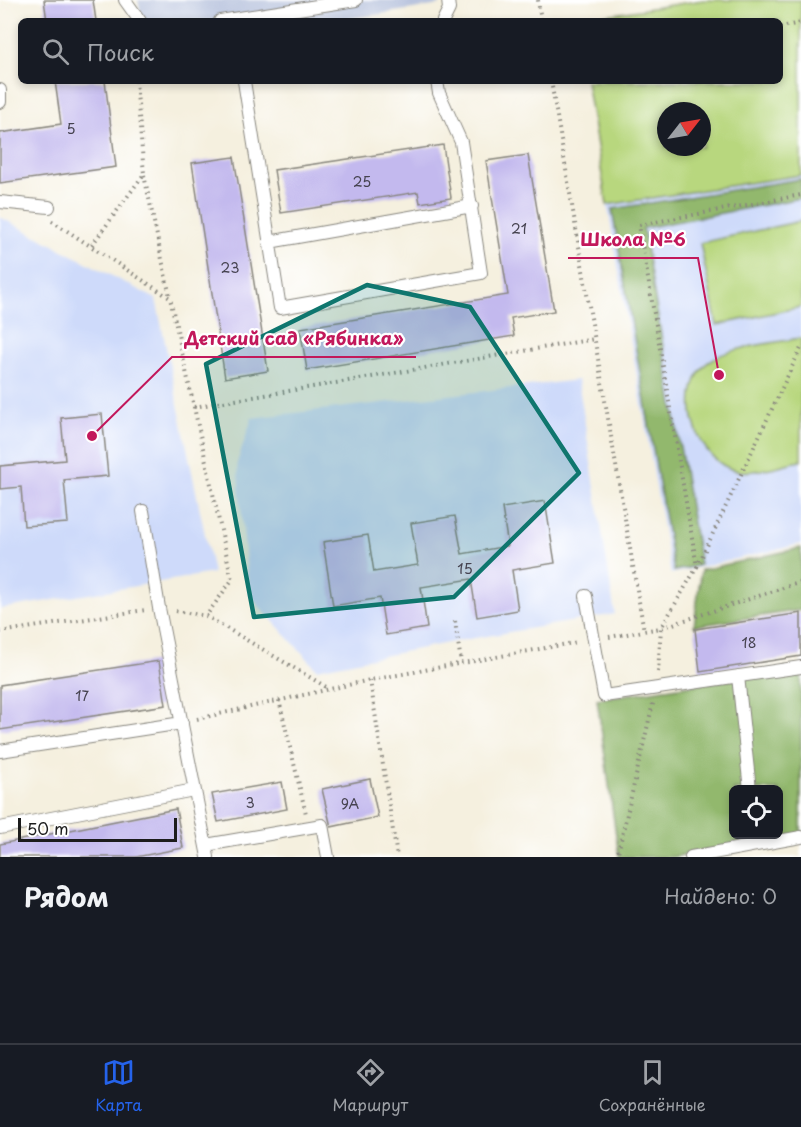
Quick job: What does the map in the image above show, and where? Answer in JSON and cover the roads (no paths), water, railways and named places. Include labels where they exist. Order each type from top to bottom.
[{"type":"lane","points":[[125,0],[138,18]]},
{"type":"lane","points":[[239,18],[356,0]]},
{"type":"lane","points":[[444,18],[449,9],[448,0]]},
{"type":"lane","points":[[244,84],[280,308],[481,273],[461,142],[439,93],[438,84]]},
{"type":"lane","points":[[0,90],[0,102]]},
{"type":"lane","points":[[0,202],[49,207]]},
{"type":"lane","points":[[269,242],[472,206]]},
{"type":"lane","points":[[143,511],[159,608],[207,851],[322,825],[328,857]]},
{"type":"lane","points":[[586,596],[604,696],[801,667]]},
{"type":"lane","points":[[738,676],[750,785]]},
{"type":"lane","points":[[0,751],[182,723]]},
{"type":"lane","points":[[0,828],[194,790]]},
{"type":"lane","points":[[691,857],[756,840],[801,837]]},
{"type":"place","name":"Школа №6","points":[[719,375]]},
{"type":"place","name":"Детский сад «Рябинка»","points":[[92,436]]}]
